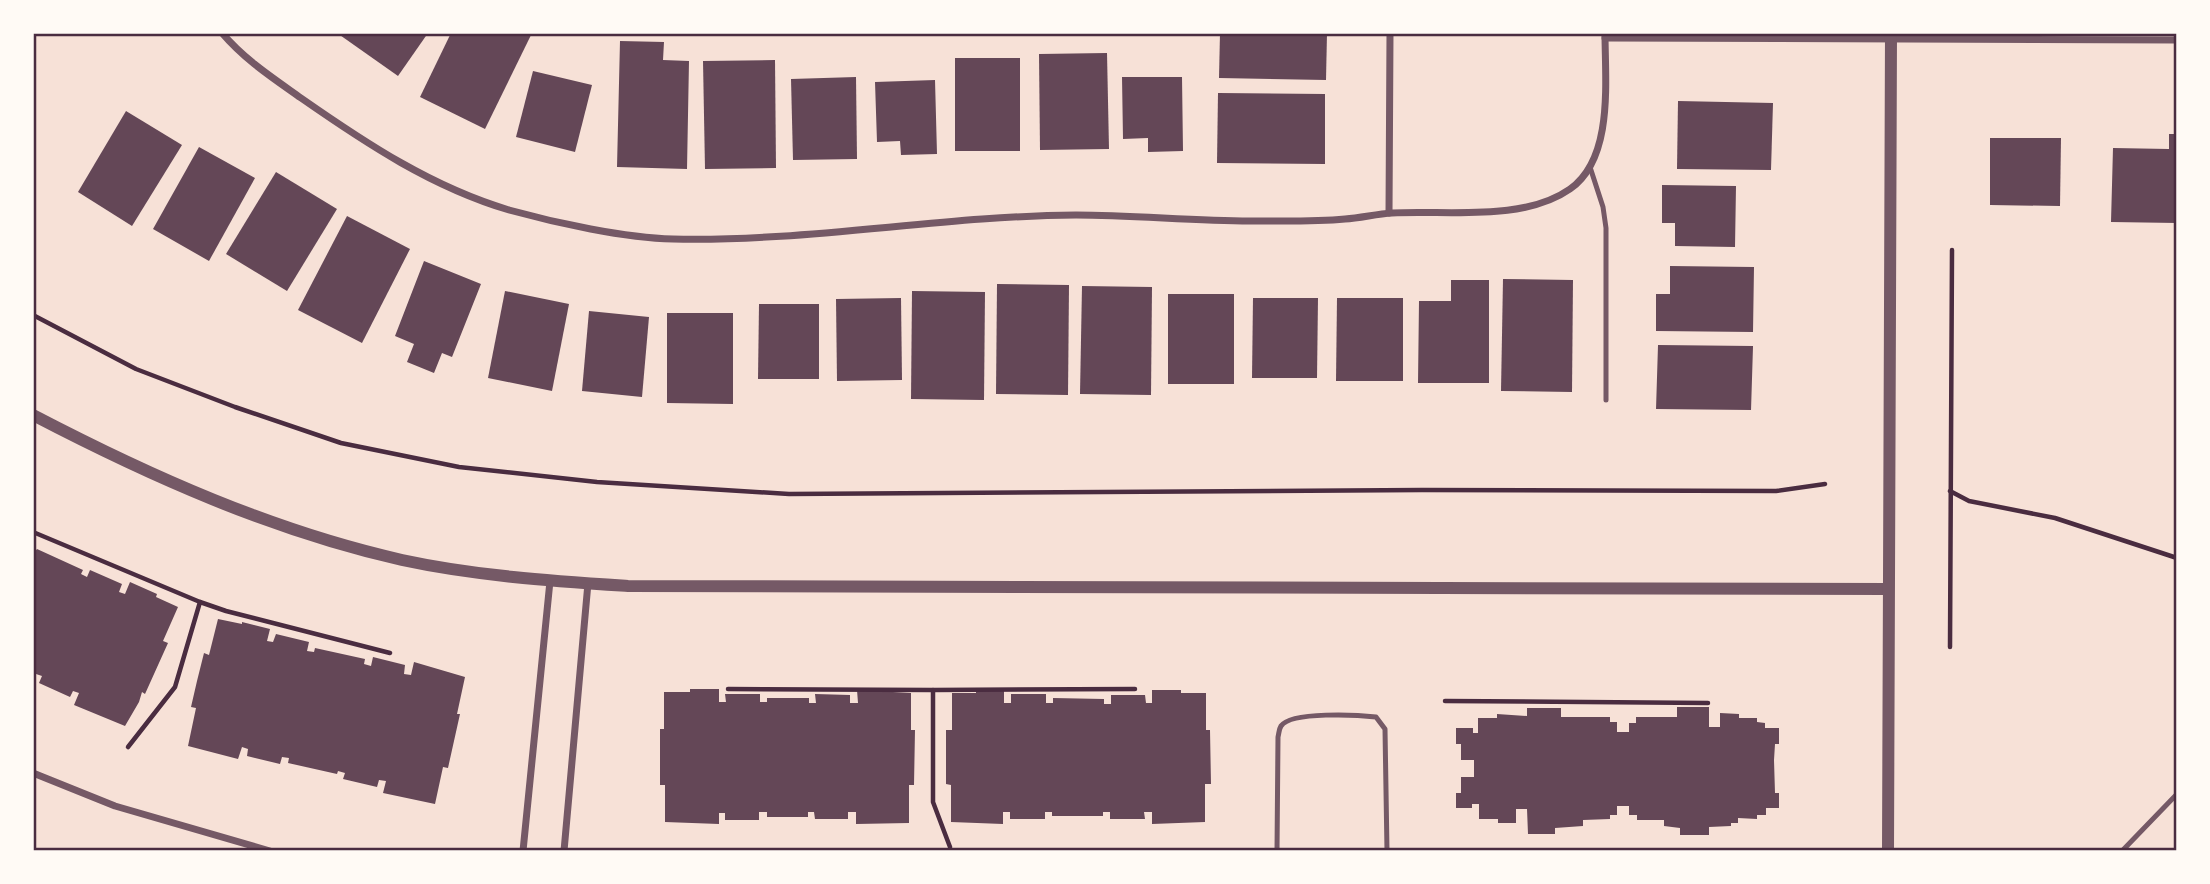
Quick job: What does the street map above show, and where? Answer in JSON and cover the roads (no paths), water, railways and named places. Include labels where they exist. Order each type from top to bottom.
[{"type":"street","points":[[222,33],[240,54],[325,115],[391,159],[439,185],[509,210],[593,229],[669,239],[751,238],[946,221],[1076,215],[1246,221],[1344,219],[1389,213],[1502,210],[1545,204],[1573,187],[1591,167],[1600,144],[1605,110],[1605,36],[2177,40]]},
{"type":"street","points":[[1389,213],[1390,33]]},
{"type":"street","points":[[1888,851],[1891,36]]},
{"type":"street","points":[[33,415],[104,452],[167,480],[296,530],[402,560],[477,573],[550,581],[656,586],[1888,589]]},
{"type":"street","points":[[523,851],[550,581]]},
{"type":"street","points":[[564,851],[588,583]]},
{"type":"street","points":[[33,774],[115,806],[270,851]]},
{"type":"lane","points":[[1591,167],[1603,207],[1606,229],[1606,400]]},
{"type":"lane","points":[[1277,851],[1278,737],[1281,726],[1290,719],[1304,717],[1360,715],[1376,717],[1385,729],[1387,851]]},
{"type":"lane","points":[[2122,851],[2177,794]]}]
